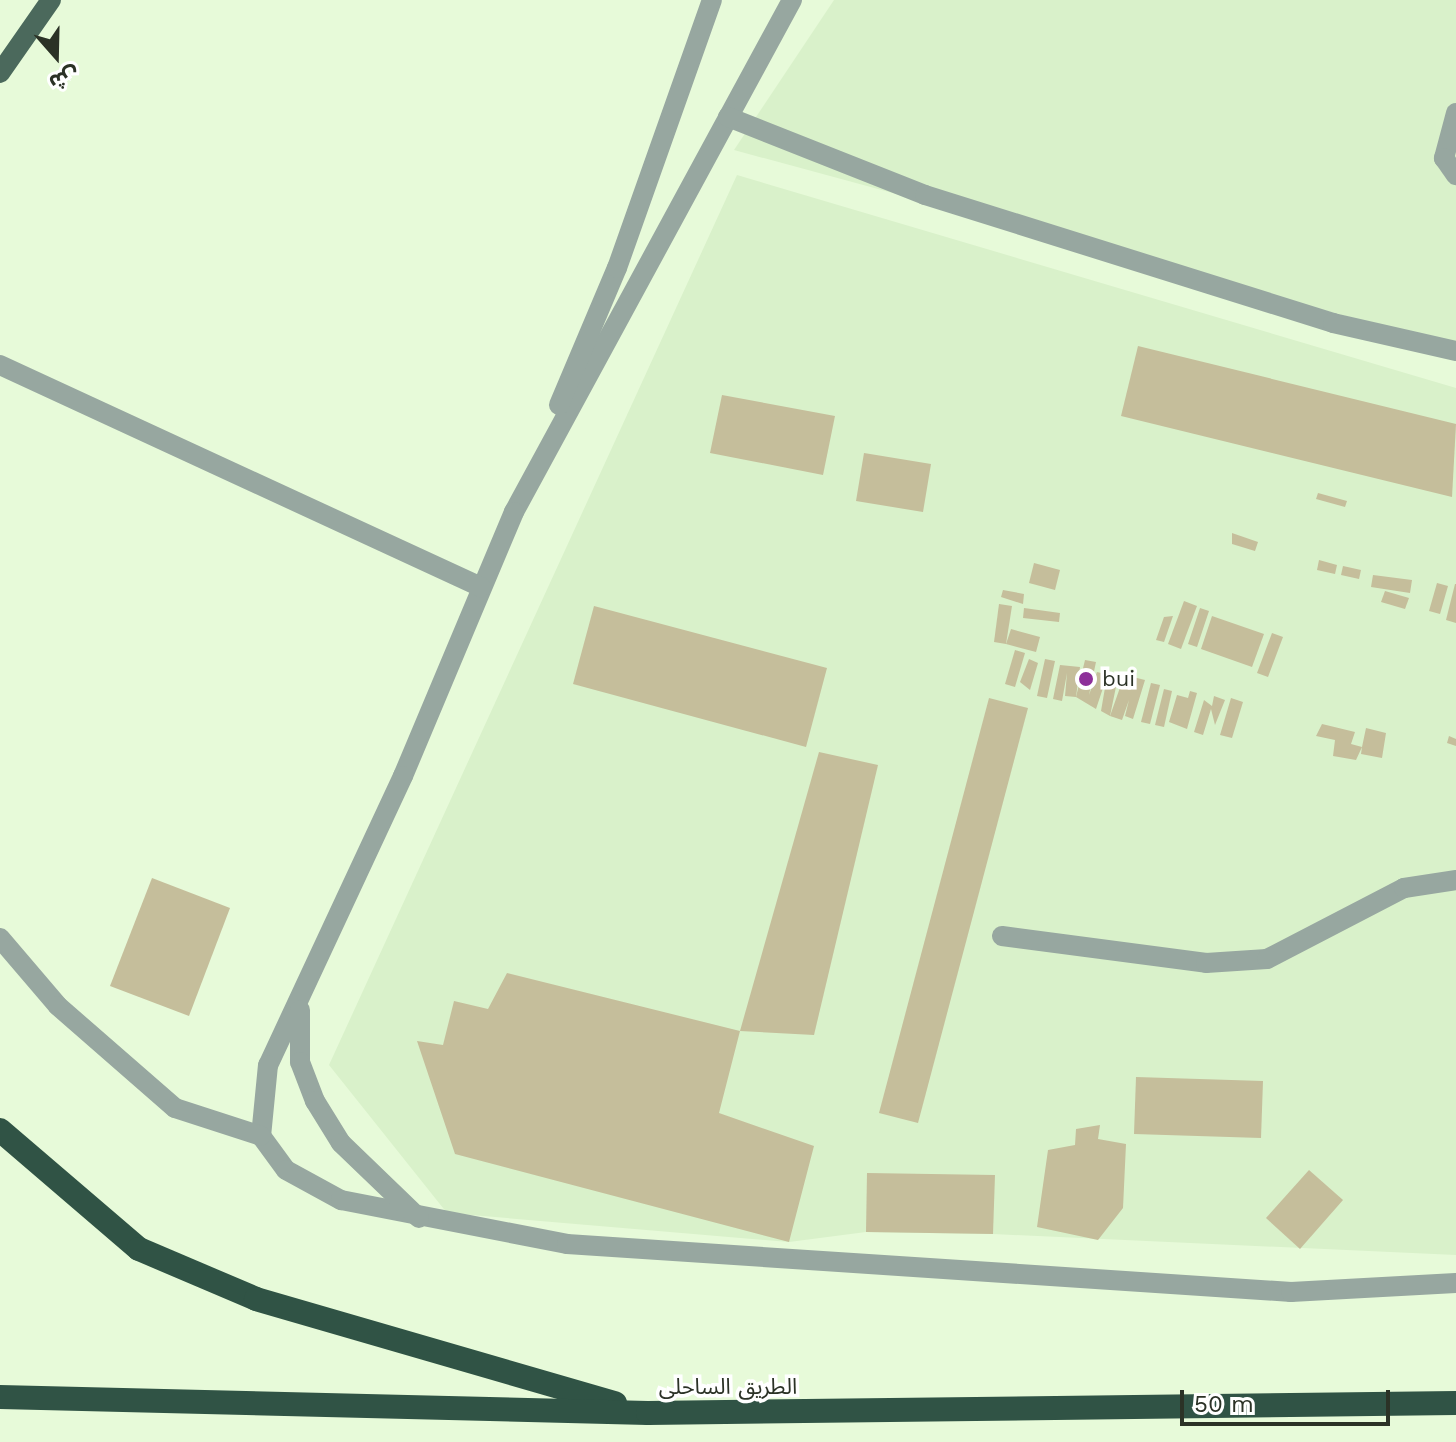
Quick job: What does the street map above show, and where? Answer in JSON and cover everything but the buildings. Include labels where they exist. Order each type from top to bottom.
[{"type":"highway","points":[[0,1130],[139,1249],[256,1299],[648,1413]]},
{"type":"highway","name":"الطريق الساحلى","points":[[0,1397],[648,1413],[1456,1403]]},
{"type":"main road","points":[[0,73],[51,0]]},
{"type":"street","points":[[261,1136],[268,1065],[514,512],[617,268],[712,0]]},
{"type":"street","points":[[514,512],[792,0]]},
{"type":"street","points":[[1456,113],[1444,158],[1456,175]]},
{"type":"street","points":[[728,117],[925,195],[1333,323],[1456,351]]},
{"type":"street","points":[[0,365],[481,587]]},
{"type":"street","points":[[1002,936],[1206,963],[1267,959],[1404,888],[1456,880]]},
{"type":"street","points":[[0,938],[58,1006],[175,1108],[261,1136],[286,1170],[313,1189],[421,1220],[666,1253],[1275,1292],[1456,1283]]},
{"type":"street","points":[[307,979],[295,1028],[315,1101],[341,1143],[421,1220]]},
{"type":"shaded area","points":[[834,0],[1456,0],[1456,346],[734,150]]},
{"type":"shaded area","points":[[737,175],[1456,388],[1456,1255],[993,1234],[866,1232],[789,1242],[447,1213],[329,1065]]},
{"type":"place","name":"bui","points":[[1086,679]]}]
